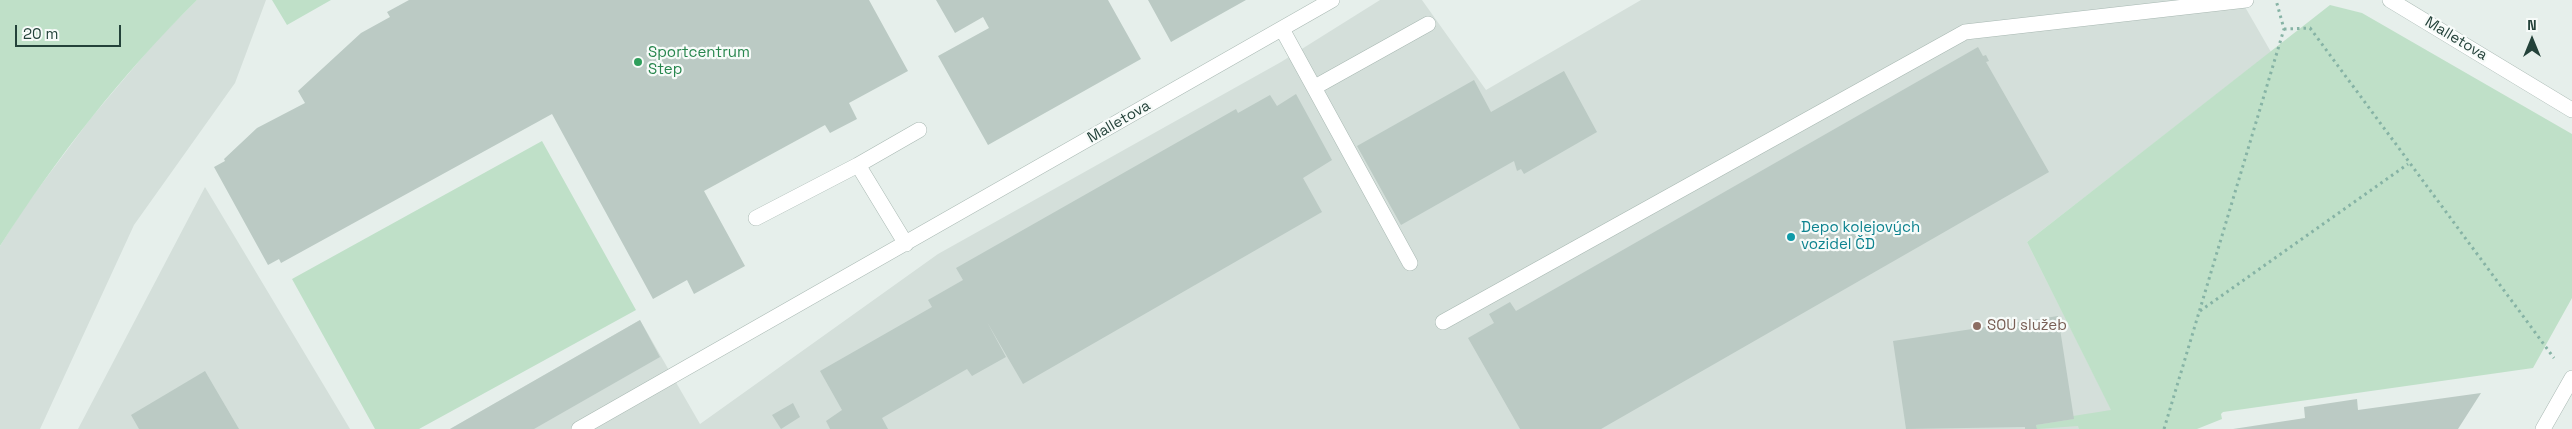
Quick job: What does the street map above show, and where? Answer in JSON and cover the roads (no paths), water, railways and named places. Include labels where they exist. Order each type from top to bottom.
[{"type":"street","name":"Malletova","points":[[579,429],[1332,0]]},
{"type":"street","points":[[1443,322],[1965,32],[2246,0]]},
{"type":"street","name":"Malletova","points":[[2390,0],[2572,110]]},
{"type":"street","points":[[1315,87],[1428,24]]},
{"type":"street","points":[[1282,29],[1410,263]]},
{"type":"street","points":[[756,218],[858,165],[919,130]]},
{"type":"street","points":[[858,165],[906,244]]},
{"type":"street","points":[[2543,429],[2572,379]]},
{"type":"place","name":"Sportcentrum Step","points":[[638,62]]},
{"type":"place","name":"Depo kolejových vozidel ČD","points":[[1791,237]]},
{"type":"place","name":"SOU služeb","points":[[1977,326]]}]
